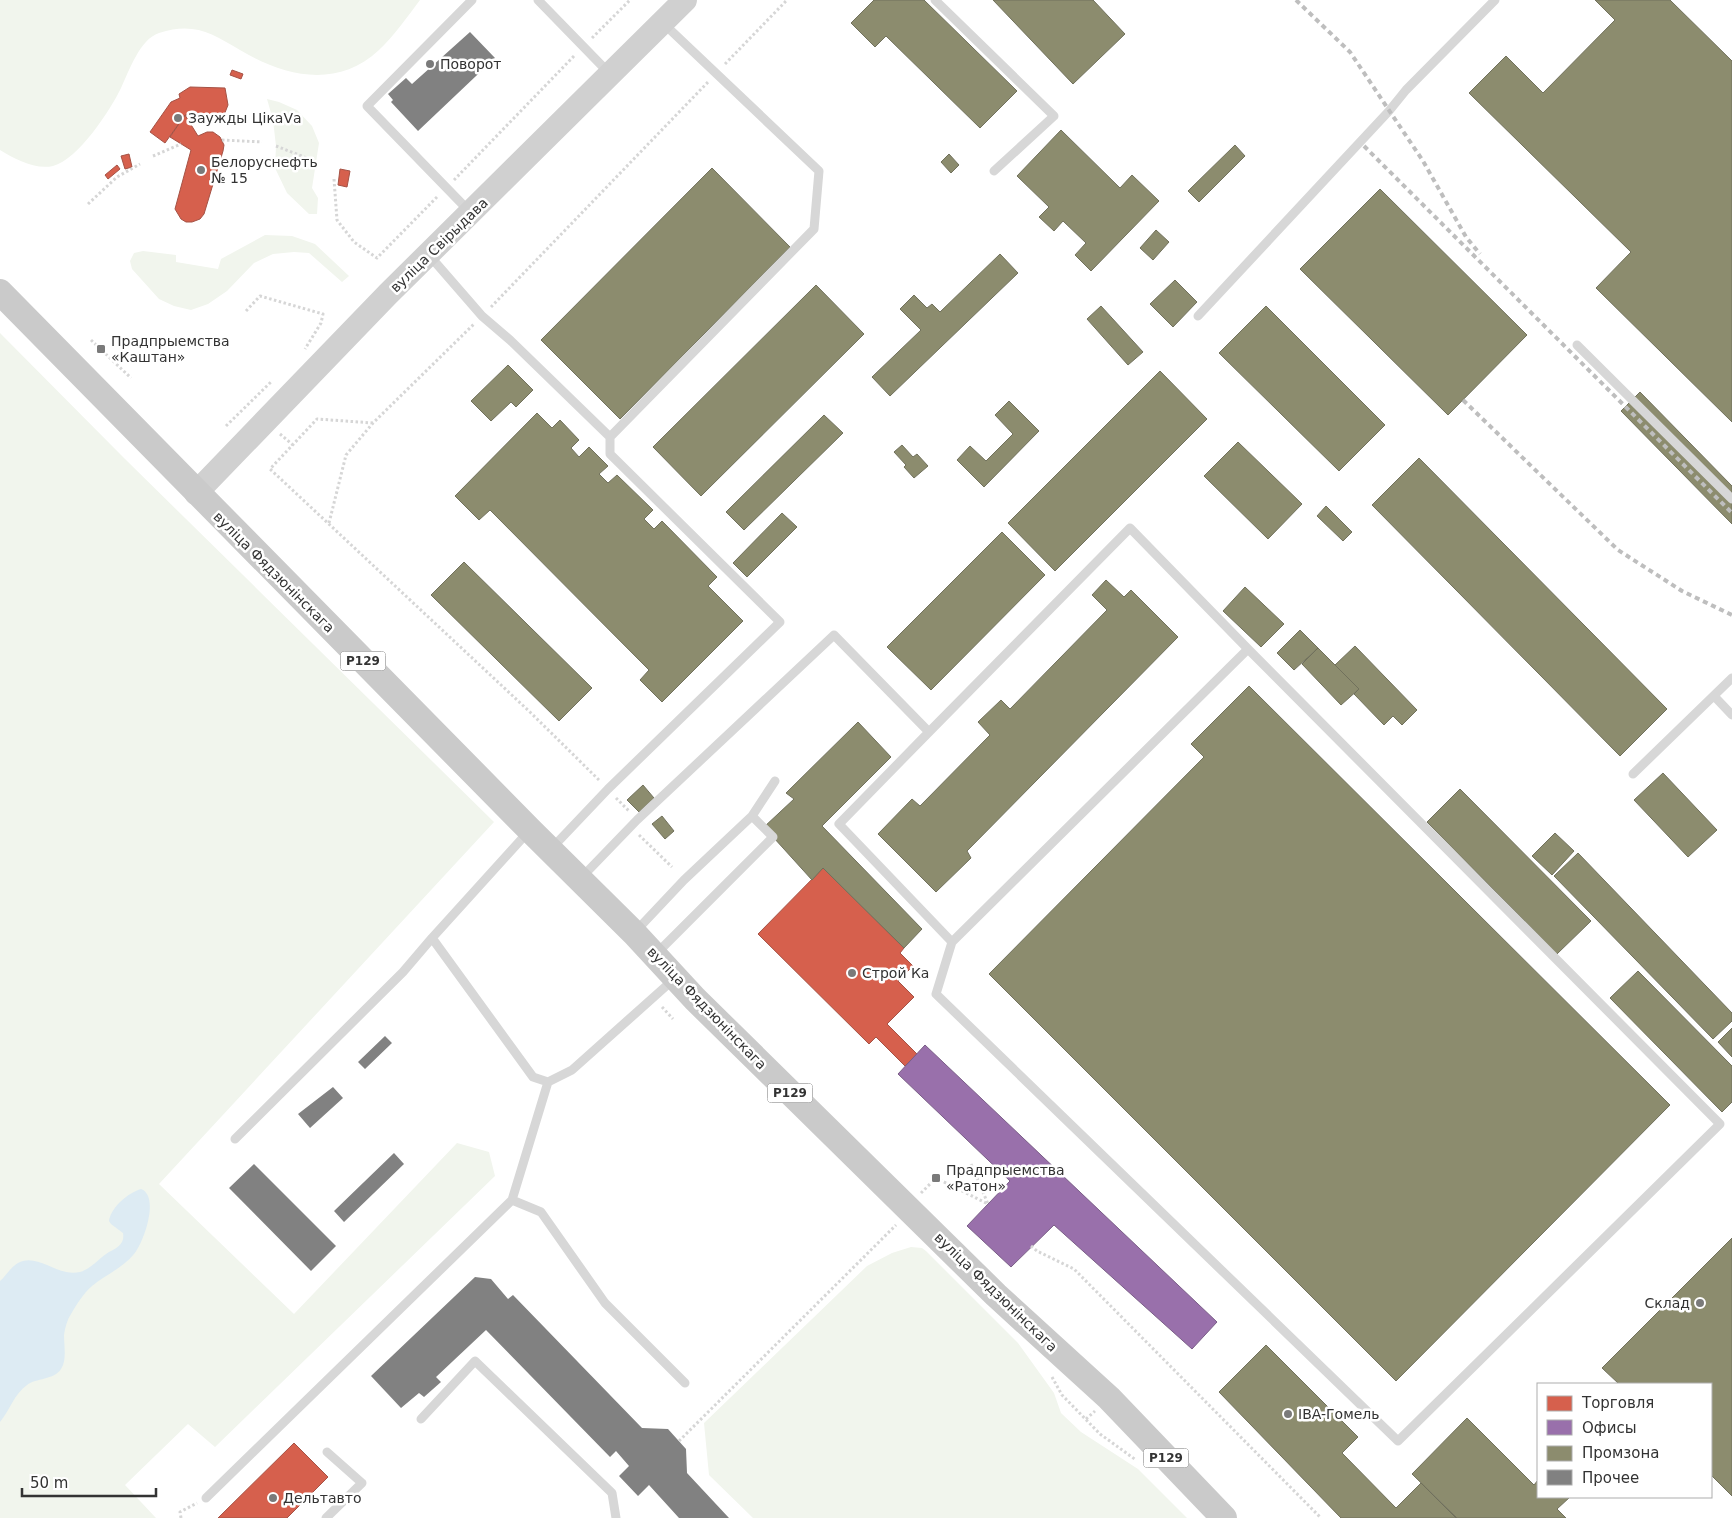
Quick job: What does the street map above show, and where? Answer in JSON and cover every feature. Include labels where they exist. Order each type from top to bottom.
[{"type":"main road","name":"вуліца Свірыдава","points":[[196,493],[370,313],[685,0]]},
{"type":"main road","name":"Р129","points":[[0,292],[196,493]]},
{"type":"main road","name":"вуліца Фядзюнінскага","points":[[196,493],[656,955],[710,1013],[996,1295],[1109,1398],[1224,1518]]},
{"type":"lane","points":[[471,213],[367,106],[472,0]]},
{"type":"lane","points":[[538,0],[610,75]]},
{"type":"lane","points":[[935,0],[1054,116],[994,171]]},
{"type":"lane","points":[[1198,316],[1406,90],[1494,0]]},
{"type":"lane","points":[[550,850],[608,789],[780,622],[610,454],[610,437],[814,229],[819,171],[663,22]]},
{"type":"lane","points":[[429,255],[482,316],[510,340],[610,437]]},
{"type":"lane","points":[[1577,345],[1732,499]]},
{"type":"lane","points":[[952,942],[839,824],[1130,528],[1720,1124],[1398,1441],[936,994],[952,942],[1248,649]]},
{"type":"lane","points":[[580,879],[637,820],[834,635],[929,732]]},
{"type":"lane","points":[[1633,774],[1732,678]]},
{"type":"lane","points":[[1714,696],[1732,715]]},
{"type":"lane","points":[[634,933],[684,880],[752,816],[775,781]]},
{"type":"lane","points":[[656,955],[773,837],[752,816]]},
{"type":"lane","points":[[235,1139],[403,972],[530,830]]},
{"type":"lane","points":[[432,938],[533,1077],[548,1082],[572,1070],[676,978]]},
{"type":"lane","points":[[206,1498],[512,1200],[548,1082]]},
{"type":"lane","points":[[512,1200],[541,1212],[605,1303],[685,1383]]},
{"type":"lane","points":[[421,1419],[475,1361],[612,1493],[616,1518]]},
{"type":"lane","points":[[326,1518],[362,1483],[328,1452]]},
{"type":"path","points":[[334,178],[337,220],[354,242],[377,258],[630,0]]},
{"type":"path","points":[[329,523],[346,456],[373,423],[482,316],[787,0]]},
{"type":"path","points":[[222,140],[262,142]]},
{"type":"path","points":[[153,156],[181,144]]},
{"type":"path","points":[[276,146],[317,162]]},
{"type":"path","points":[[88,204],[118,177],[140,164]]},
{"type":"path","points":[[246,311],[260,296],[323,314],[321,322],[304,350]]},
{"type":"path","points":[[90,340],[131,378]]},
{"type":"path","points":[[226,426],[277,377]]},
{"type":"path","points":[[373,423],[318,419],[270,469],[531,713],[608,789],[637,820],[638,834],[672,867]]},
{"type":"path","points":[[654,998],[673,1019]]},
{"type":"path","points":[[936,1178],[988,1204],[971,1164]]},
{"type":"path","points":[[679,1441],[901,1219]]},
{"type":"path","points":[[1032,1246],[1037,1251],[1074,1269],[1321,1518]]},
{"type":"path","points":[[1062,1395],[1100,1434]]},
{"type":"path","points":[[181,1518],[180,1512],[206,1498]]},
{"type":"shaded area","points":[[0,0],[420,0],[396,32],[379,50],[363,62],[346,70],[328,74],[311,75],[275,67],[202,31],[192,29],[171,30],[152,36],[141,49],[110,108],[93,133],[63,162],[46,167],[25,163],[0,150]]},
{"type":"shaded area","points":[[267,99],[297,110],[312,126],[319,143],[312,188],[318,198],[317,214],[309,214],[287,193],[275,168],[276,146],[273,120]]},
{"type":"shaded area","points":[[265,235],[292,236],[315,244],[349,276],[342,282],[309,253],[273,254],[254,263],[227,291],[208,304],[191,310],[174,306],[159,299],[132,269],[130,261],[134,253],[143,251],[176,255],[176,262],[218,269],[221,259]]},
{"type":"shaded area","points":[[0,333],[124,458],[494,822],[159,1184],[294,1314],[457,1143],[489,1152],[495,1176],[215,1447],[188,1424],[125,1485],[156,1518],[0,1518]]},
{"type":"shaded area","points":[[141,1189],[147,1193],[150,1209],[146,1230],[138,1248],[125,1263],[92,1286],[68,1319],[64,1335],[65,1357],[58,1373],[31,1383],[23,1389],[15,1397],[0,1422],[0,1281],[13,1267],[23,1261],[37,1261],[72,1273],[88,1268],[122,1243],[123,1233],[111,1224],[109,1221],[110,1216],[121,1201]]},
{"type":"shaded area","points":[[911,1247],[922,1248],[926,1251],[1018,1343],[1054,1393],[1061,1413],[1081,1432],[1138,1469],[1187,1518],[753,1518],[709,1475],[704,1423],[867,1266],[892,1253]]},
{"type":"building: Торговля","points":[[232,70],[243,74],[241,79],[230,75]]},
{"type":"building: Торговля","points":[[190,87],[225,88],[228,105],[224,115],[185,115],[165,143],[150,132],[171,102],[180,98],[179,94]]},
{"type":"building: Торговля","points":[[185,115],[198,136],[207,132],[213,132],[220,137],[224,145],[204,214],[200,219],[192,222],[186,222],[181,219],[175,209],[191,150],[170,137]]},
{"type":"building: Торговля","points":[[129,154],[132,167],[125,169],[121,156]]},
{"type":"building: Торговля","points":[[117,165],[120,169],[108,179],[105,175]]},
{"type":"building: Торговля","points":[[340,169],[350,171],[347,187],[338,185]]},
{"type":"building: Торговля","name":"Строй Ка","points":[[823,868],[904,948],[900,953],[913,966],[898,981],[914,997],[887,1024],[917,1054],[905,1066],[876,1037],[869,1044],[758,934]]},
{"type":"building: Торговля","name":"Дельтавто","points":[[294,1443],[328,1477],[287,1518],[218,1518]]},
{"type":"building: Офисы","points":[[925,1045],[1217,1322],[1192,1349],[1054,1225],[1011,1267],[967,1226],[1010,1181],[898,1074]]},
{"type":"building: Промзона","points":[[874,0],[924,0],[1017,91],[980,128],[886,36],[875,47],[851,23]]},
{"type":"building: Промзона","points":[[993,0],[1093,0],[1125,34],[1073,84]]},
{"type":"building: Промзона","points":[[1595,0],[1670,0],[1732,61],[1732,422],[1596,288],[1631,252],[1469,93],[1506,56],[1543,93],[1615,20]]},
{"type":"building: Промзона","points":[[1061,130],[1120,188],[1132,175],[1159,201],[1091,271],[1075,255],[1086,243],[1063,221],[1054,231],[1039,217],[1049,207],[1017,176]]},
{"type":"building: Промзона","points":[[1235,145],[1245,156],[1199,202],[1188,191]]},
{"type":"building: Промзона","points":[[949,154],[959,165],[951,173],[941,162]]},
{"type":"building: Промзона","points":[[712,168],[790,247],[620,419],[541,340]]},
{"type":"building: Промзона","points":[[1380,189],[1527,335],[1448,415],[1300,269]]},
{"type":"building: Промзона","points":[[1156,230],[1169,242],[1153,260],[1140,248]]},
{"type":"building: Промзона","points":[[1000,254],[1018,273],[890,396],[872,377],[921,330],[900,309],[914,295],[927,308],[932,304],[940,312]]},
{"type":"building: Промзона","points":[[1175,280],[1197,302],[1173,327],[1150,304]]},
{"type":"building: Промзона","points":[[816,285],[864,334],[701,496],[653,447]]},
{"type":"building: Промзона","points":[[1101,306],[1143,352],[1128,365],[1087,319]]},
{"type":"building: Промзона","points":[[1266,306],[1385,425],[1339,471],[1219,353]]},
{"type":"building: Промзона","points":[[508,365],[533,390],[516,407],[511,402],[491,421],[471,401]]},
{"type":"building: Промзона","points":[[1160,371],[1207,419],[1055,571],[1008,523]]},
{"type":"building: Промзона","points":[[1640,392],[1732,486],[1732,524],[1621,411]]},
{"type":"building: Промзона","points":[[1009,401],[1039,431],[984,487],[957,460],[970,446],[986,461],[1013,434],[995,415]]},
{"type":"building: Промзона","points":[[537,413],[552,428],[560,420],[579,440],[571,448],[579,457],[589,447],[608,466],[599,474],[608,483],[617,475],[653,510],[644,519],[654,529],[662,521],[717,577],[708,586],[743,621],[662,702],[640,680],[649,670],[490,510],[479,520],[455,496]]},
{"type":"building: Промзона","points":[[824,415],[843,433],[744,530],[726,512]]},
{"type":"building: Промзона","points":[[1238,442],[1302,504],[1268,539],[1204,476]]},
{"type":"building: Промзона","points":[[902,445],[913,457],[917,454],[928,466],[914,478],[904,467],[906,465],[894,452]]},
{"type":"building: Промзона","points":[[1419,458],[1667,709],[1620,756],[1372,505]]},
{"type":"building: Промзона","points":[[1326,506],[1352,532],[1343,541],[1317,516]]},
{"type":"building: Промзона","points":[[782,513],[797,527],[747,577],[733,563]]},
{"type":"building: Промзона","points":[[1002,532],[1045,575],[931,690],[887,647]]},
{"type":"building: Промзона","points":[[464,562],[592,688],[559,721],[431,595]]},
{"type":"building: Промзона","points":[[1106,580],[1124,597],[1131,590],[1178,637],[967,851],[971,858],[936,892],[878,834],[912,799],[920,806],[990,735],[978,722],[1001,700],[1010,709],[1107,610],[1092,595]]},
{"type":"building: Промзона","points":[[1245,587],[1284,624],[1261,647],[1223,611]]},
{"type":"building: Промзона","points":[[1300,630],[1318,648],[1294,670],[1277,653]]},
{"type":"building: Промзона","points":[[1355,646],[1417,710],[1402,725],[1393,716],[1384,725],[1354,694],[1359,689],[1335,665]]},
{"type":"building: Промзона","points":[[1318,648],[1359,689],[1341,705],[1302,664]]},
{"type":"building: Промзона","points":[[1249,686],[1670,1105],[1396,1381],[989,974],[1204,757],[1191,744]]},
{"type":"building: Промзона","points":[[858,722],[891,757],[822,826],[922,929],[904,948],[823,868],[812,880],[764,827],[794,799],[786,793]]},
{"type":"building: Промзона","points":[[1663,773],[1717,830],[1688,857],[1634,800]]},
{"type":"building: Промзона","points":[[643,785],[654,798],[639,812],[627,800]]},
{"type":"building: Промзона","points":[[1460,789],[1591,921],[1557,954],[1427,822]]},
{"type":"building: Промзона","points":[[662,816],[674,831],[665,839],[652,824]]},
{"type":"building: Промзона","points":[[1555,833],[1574,851],[1552,875],[1532,856]]},
{"type":"building: Промзона","points":[[1578,853],[1732,1013],[1732,1021],[1713,1039],[1554,876]]},
{"type":"building: Промзона","points":[[1638,971],[1732,1066],[1732,1102],[1722,1112],[1610,998]]},
{"type":"building: Промзона","points":[[1732,1028],[1732,1057],[1718,1042]]},
{"type":"building: Промзона","name":"Склад","points":[[1732,1238],[1732,1496],[1712,1476],[1712,1383],[1618,1383],[1602,1368]]},
{"type":"building: Промзона","name":"IBA-Гомель","points":[[1266,1345],[1358,1437],[1342,1453],[1396,1508],[1421,1483],[1456,1518],[1341,1518],[1219,1392]]},
{"type":"building: Промзона","points":[[1467,1418],[1534,1485],[1537,1481],[1537,1498],[1569,1498],[1557,1509],[1566,1518],[1457,1518],[1412,1474]]},
{"type":"building: Прочее","points":[[470,32],[495,58],[418,131],[391,102],[393,100],[388,94],[406,78],[412,84]]},
{"type":"building: Прочее","points":[[385,1036],[392,1043],[365,1069],[358,1062]]},
{"type":"building: Прочее","points":[[333,1087],[343,1098],[310,1128],[298,1114]]},
{"type":"building: Прочее","points":[[394,1153],[404,1164],[344,1222],[334,1211]]},
{"type":"building: Прочее","points":[[254,1164],[336,1246],[311,1271],[229,1188]]},
{"type":"building: Прочее","points":[[475,1277],[491,1279],[508,1299],[513,1295],[642,1428],[668,1429],[686,1449],[687,1473],[729,1518],[679,1518],[649,1485],[638,1496],[619,1476],[629,1466],[616,1451],[610,1457],[486,1330],[436,1377],[441,1382],[424,1397],[419,1393],[401,1408],[371,1376]]},
{"type":"railway","points":[[1296,0],[1350,52],[1423,161],[1466,237],[1480,254]]},
{"type":"railway","points":[[1364,146],[1732,513]]},
{"type":"railway","points":[[1463,400],[1618,550],[1682,591],[1732,615]]},
{"type":"place","name":"Поворот","points":[[430,64]]},
{"type":"place","name":"Заужды ЦікаVа","points":[[178,118]]},
{"type":"place","name":"Белоруснефть № 15","points":[[201,170]]},
{"type":"place","name":"Прадпрыемства «Каштан»","points":[[101,349]]},
{"type":"place","name":"Строй Ка","points":[[852,973]]},
{"type":"place","name":"Прадпрыемства «Ратон»","points":[[936,1178]]},
{"type":"place","name":"Склад","points":[[1700,1303]]},
{"type":"place","name":"IBA-Гомель","points":[[1288,1414]]},
{"type":"place","name":"Дельтавто","points":[[273,1498]]}]
